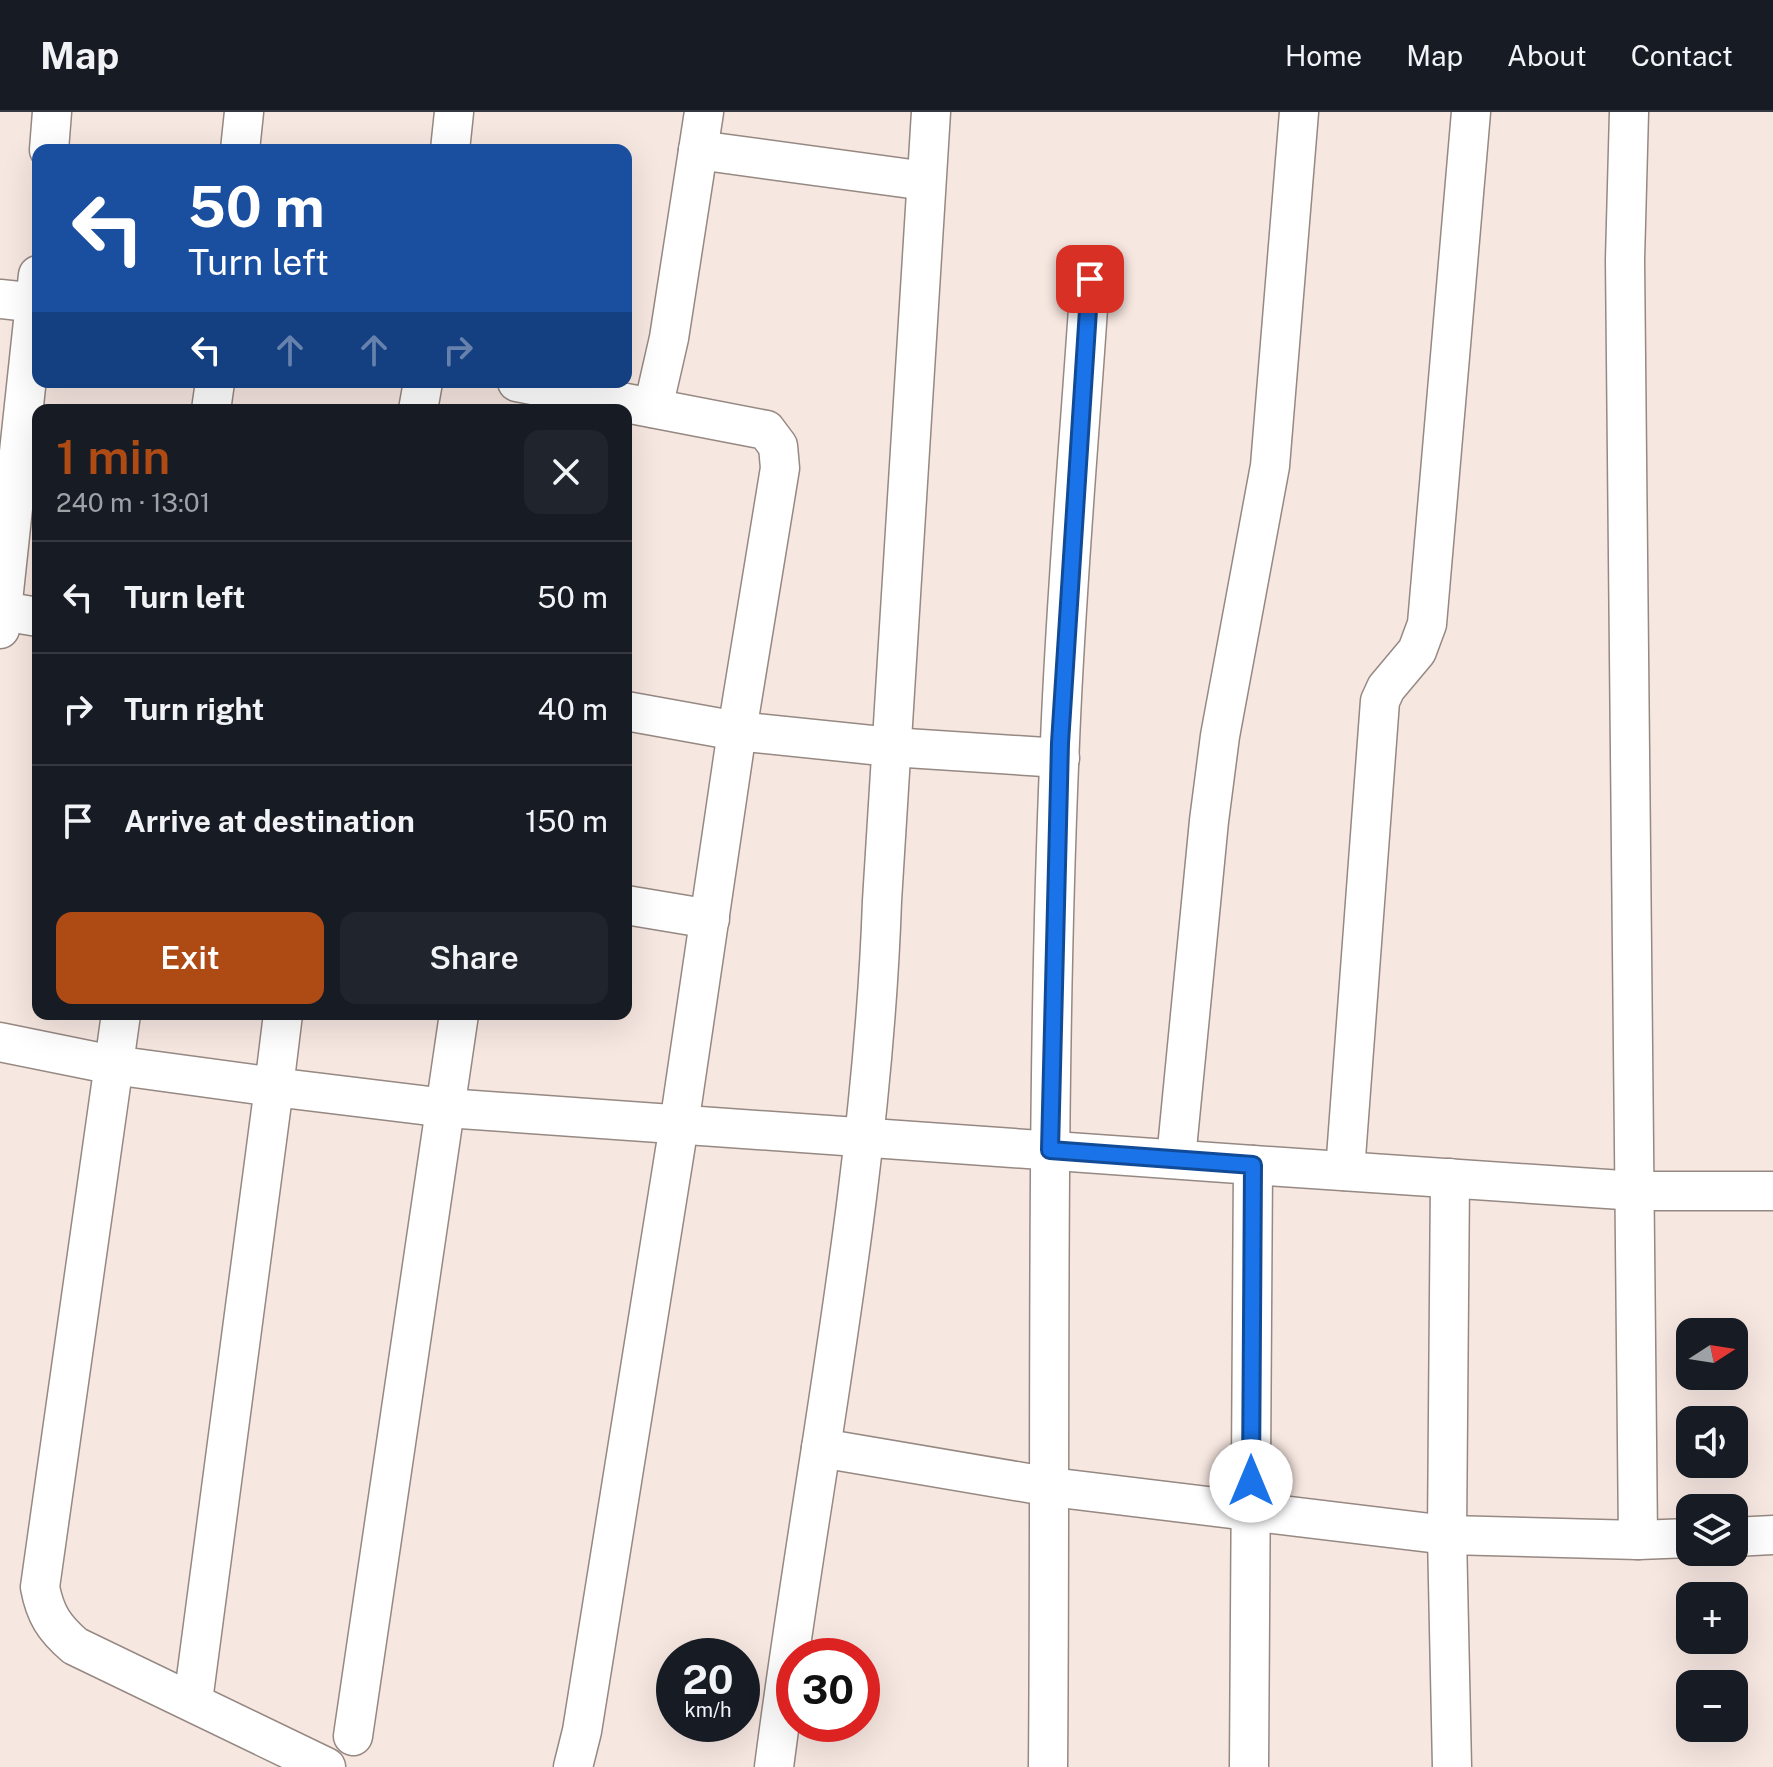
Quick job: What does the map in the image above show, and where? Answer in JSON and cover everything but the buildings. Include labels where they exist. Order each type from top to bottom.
[{"type":"street","points":[[49,144],[52,112]]},
{"type":"street","points":[[241,144],[244,112]]},
{"type":"street","points":[[451,144],[454,112]]},
{"type":"street","points":[[653,408],[669,338],[704,112]]},
{"type":"street","points":[[774,1767],[792,1622],[821,1448],[865,1138],[879,989],[931,112]]},
{"type":"street","points":[[1176,1159],[1207,836],[1220,736],[1270,466],[1299,112]]},
{"type":"street","points":[[1345,1171],[1380,701],[1386,688],[1417,651],[1427,624],[1471,112]]},
{"type":"street","points":[[1629,112],[1625,260],[1637,1191],[1638,1540]]},
{"type":"street","points":[[698,150],[926,181]]},
{"type":"street","points":[[1048,1767],[1050,1150],[1060,758],[1090,279]]},
{"type":"street","points":[[13,619],[28,295]]},
{"type":"street","points":[[542,388],[608,404]]},
{"type":"street","points":[[573,1767],[584,1716],[679,1125],[737,731],[780,468],[778,446],[766,430],[632,406]]},
{"type":"street","points":[[632,712],[737,731],[891,747],[1060,758]]},
{"type":"street","points":[[632,906],[710,919]]},
{"type":"street","points":[[120,1020],[40,1587],[45,1611],[57,1630],[75,1646],[196,1687],[326,1767]]},
{"type":"street","points":[[196,1687],[282,1020]]},
{"type":"street","points":[[353,1736],[458,1020]]},
{"type":"street","points":[[0,1042],[113,1065],[446,1108],[1637,1191],[1773,1191]]},
{"type":"street","points":[[1249,1767],[1253,1165]]},
{"type":"street","points":[[1450,1178],[1447,1535],[1452,1767]]},
{"type":"street","points":[[821,1448],[1051,1487],[1447,1535],[1676,1539]]},
{"type":"street","points":[[1748,1536],[1773,1535]]},
{"type":"route","points":[[1090,279],[1060,743],[1050,1150],[1253,1165],[1251,1481]]}]
